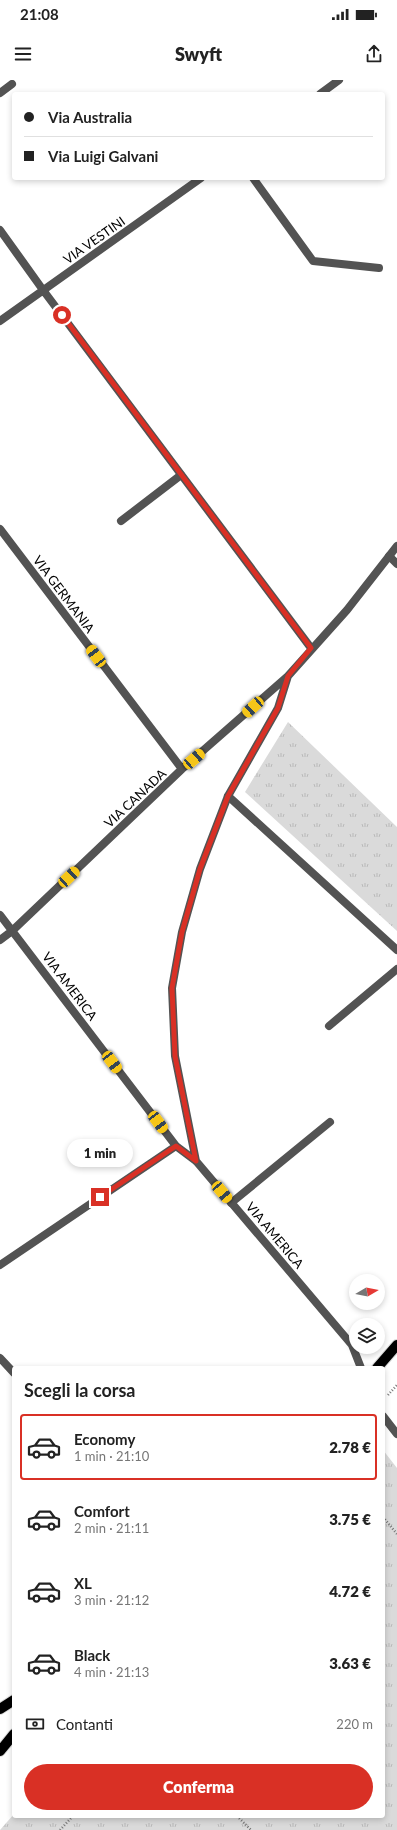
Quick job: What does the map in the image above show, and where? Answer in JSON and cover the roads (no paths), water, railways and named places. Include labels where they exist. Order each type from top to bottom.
[{"type":"main road","points":[[379,1366],[397,1345]]},
{"type":"main road","points":[[0,1709],[12,1701]]},
{"type":"main road","points":[[0,1751],[12,1736]]},
{"type":"street","points":[[323,92],[339,80]]},
{"type":"street","points":[[0,93],[12,84]]},
{"type":"street","name":"VIA VESTINI","points":[[0,321],[198,180]]},
{"type":"street","points":[[254,180],[313,261],[378,268]]},
{"type":"street","points":[[0,230],[43,290],[311,648]]},
{"type":"street","points":[[121,521],[181,475]]},
{"type":"street","name":"VIA GERMANIA","points":[[0,529],[182,770]]},
{"type":"street","points":[[196,1161],[175,1056],[172,988],[182,932],[200,869],[228,796],[278,708],[288,676],[311,648],[347,610],[397,546]]},
{"type":"street","points":[[389,556],[397,564]]},
{"type":"street","name":"VIA CANADA","points":[[0,940],[12,931],[182,770],[288,676]]},
{"type":"street","points":[[228,796],[397,950]]},
{"type":"street","name":"VIA AMERICA","points":[[0,915],[176,1146],[196,1161],[352,1345],[360,1366]]},
{"type":"street","points":[[329,1026],[397,969]]},
{"type":"street","points":[[231,1203],[330,1122]]},
{"type":"street","points":[[0,1265],[176,1146]]},
{"type":"street","points":[[0,1358],[12,1371]]},
{"type":"street","points":[[385,1419],[397,1434]]}]
